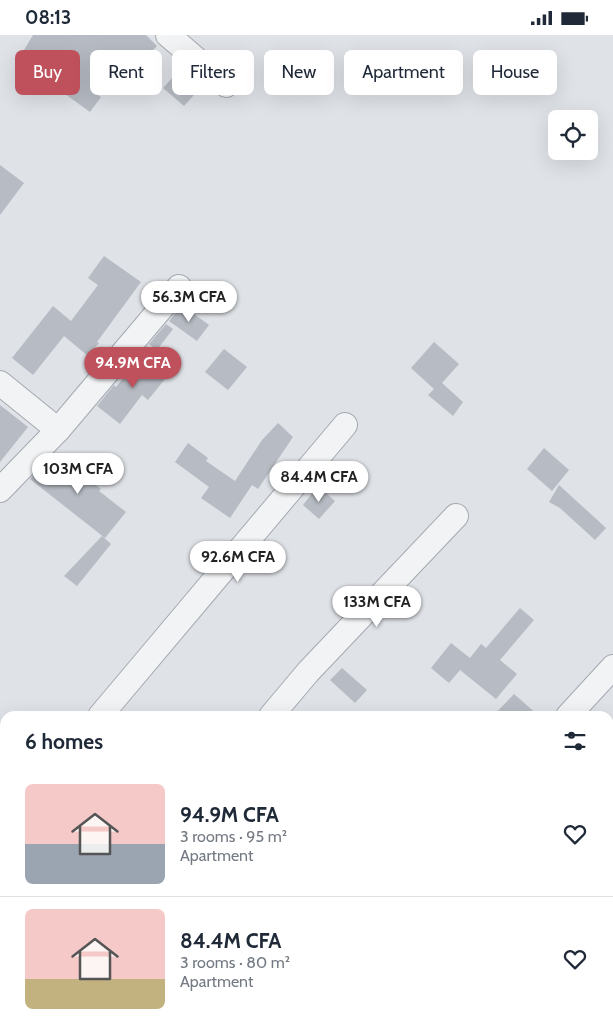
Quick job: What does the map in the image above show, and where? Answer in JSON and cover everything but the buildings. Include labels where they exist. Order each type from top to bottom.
[{"type":"street","points":[[168,35],[185,50]]},
{"type":"street","points":[[0,491],[58,430],[179,287]]},
{"type":"street","points":[[0,383],[58,430]]},
{"type":"street","points":[[104,711],[345,425]]},
{"type":"street","points":[[275,711],[308,672],[456,516]]},
{"type":"street","points":[[573,711],[613,667]]}]
